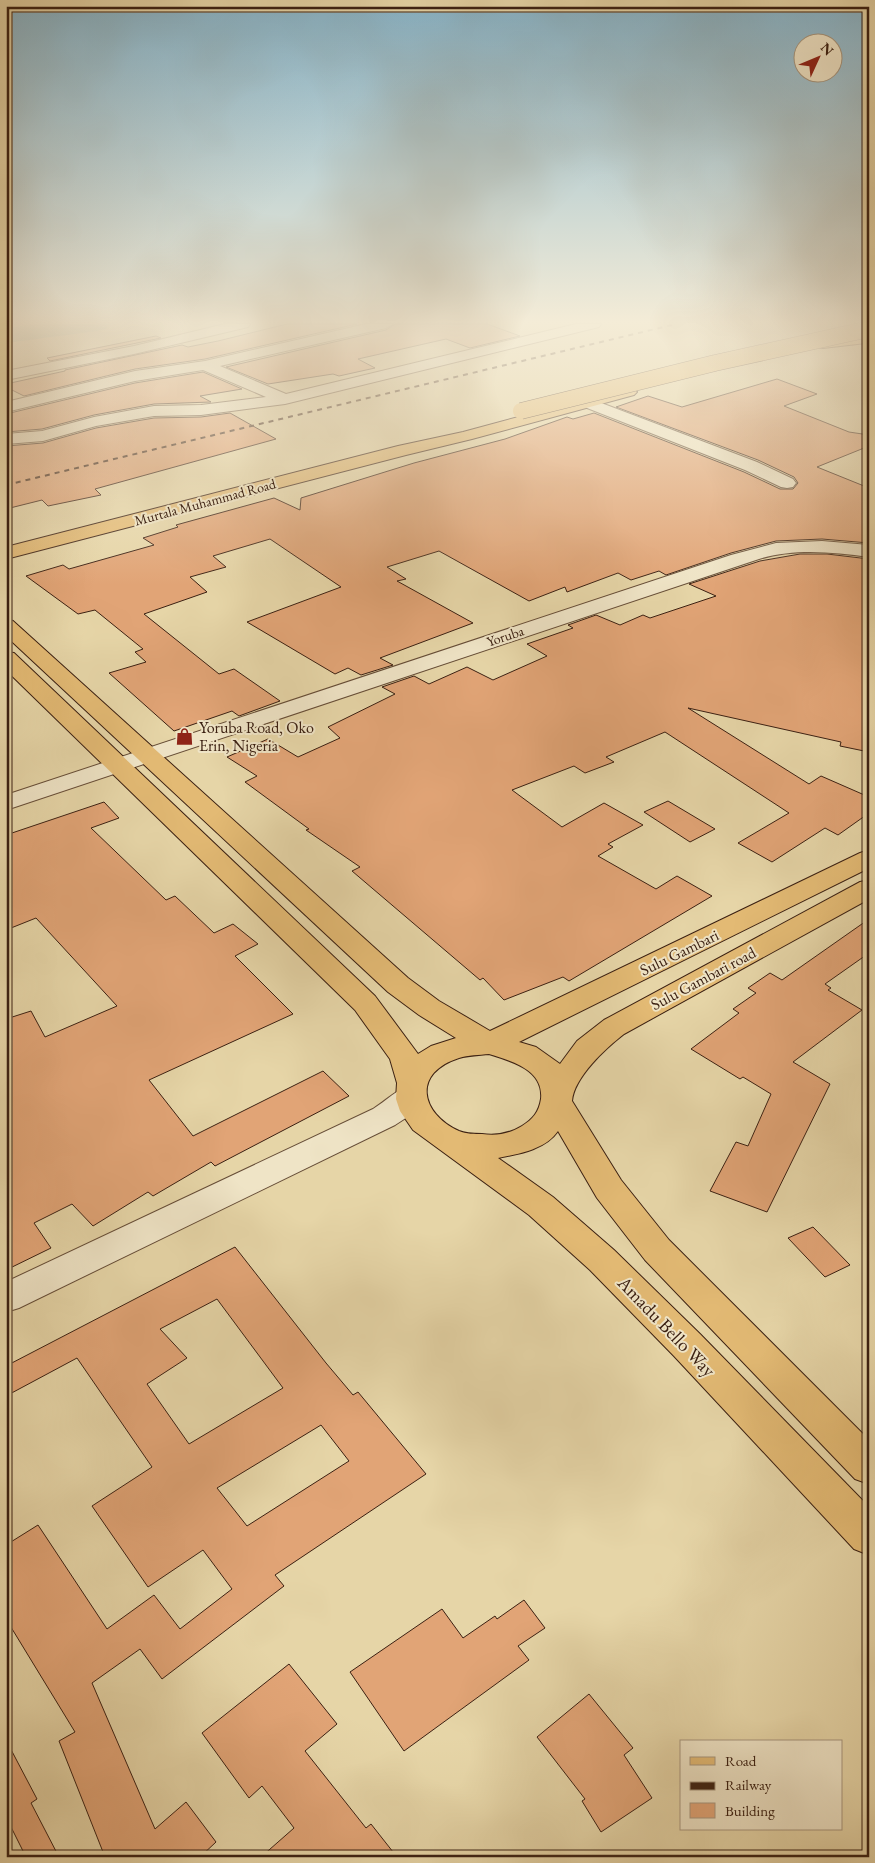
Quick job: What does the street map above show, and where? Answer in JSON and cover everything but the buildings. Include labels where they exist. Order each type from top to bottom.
[{"type":"main road","name":"Murtala Muhammad Road","points":[[386,440],[419,435],[528,411]]},
{"type":"main road","name":"Murtala Muhammad Road","points":[[6,553],[559,411]]},
{"type":"main road","name":"Murtala Muhammad Road","points":[[404,450],[451,433],[524,412]]},
{"type":"main road","name":"Murtala Muhammad Road","points":[[6,537],[412,433]]},
{"type":"main road","points":[[6,625],[398,984],[429,1008],[489,1044]]},
{"type":"main road","points":[[6,658],[366,1003],[405,1057],[414,1108],[421,1120],[438,1134],[462,1144],[480,1147],[499,1147],[516,1143],[532,1136],[554,1117],[559,1098]]},
{"type":"main road","name":"Sulu Gambari","points":[[489,1044],[558,1012],[869,858]]},
{"type":"main road","name":"Sulu Gambari road","points":[[559,1098],[575,1063],[586,1050],[614,1027],[869,888]]},
{"type":"main road","points":[[412,1089],[418,1072],[428,1062],[441,1054],[464,1046],[489,1044],[506,1047],[536,1059],[555,1080],[559,1098],[609,1189],[657,1250],[869,1467]]},
{"type":"main road","name":"Amadu Bello Way","points":[[438,1134],[541,1206],[602,1260],[687,1344],[869,1536]]},
{"type":"street","points":[[6,439],[43,436],[94,422],[157,411]]},
{"type":"street","points":[[609,411],[751,466],[787,483]]},
{"type":"street","name":"Yoruba","points":[[6,803],[738,559],[774,549],[800,547],[834,547],[869,551]]},
{"type":"street","points":[[6,1298],[384,1117],[404,1104],[412,1089]]},
{"type":"street","points":[[363,1126],[392,1122],[415,1124],[438,1134]]},
{"type":"railway","points":[[6,485],[314,411]]},
{"type":"place","name":"Yoruba Road, Oko Erin, Nigeria","points":[[185,736]]}]
